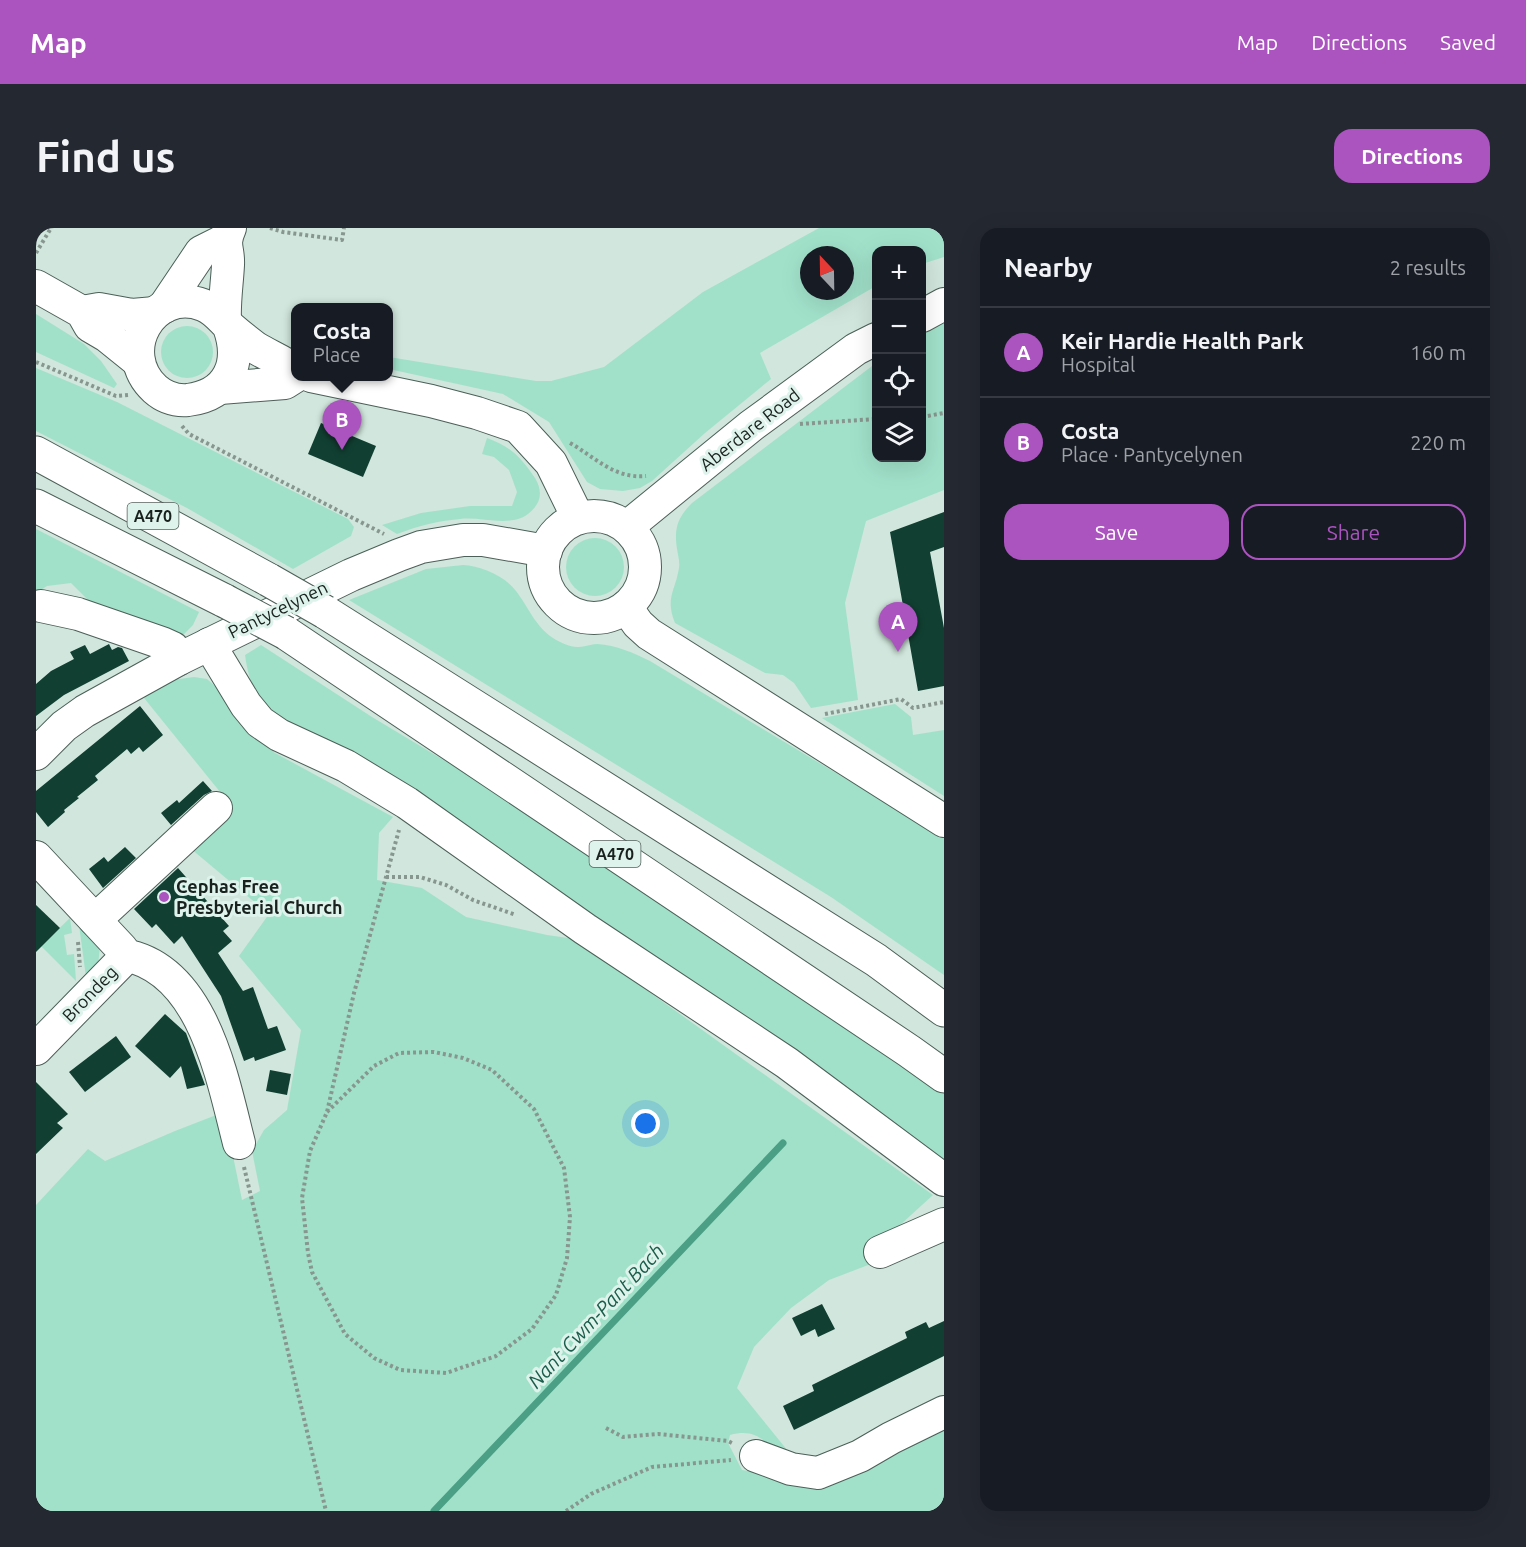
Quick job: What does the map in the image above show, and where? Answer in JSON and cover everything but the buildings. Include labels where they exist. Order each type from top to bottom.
[{"type":"highway","name":"A470","points":[[36,453],[325,612],[876,960],[944,1010]]},
{"type":"highway","name":"A470","points":[[36,506],[285,633],[944,1076]]},
{"type":"street","points":[[227,234],[228,264],[224,298],[227,324],[234,342],[235,359],[230,375],[219,388],[202,398],[181,401],[161,394],[146,380],[138,361],[138,343],[144,327],[160,310],[201,252],[227,234]]},
{"type":"street","points":[[36,286],[82,312],[90,326],[107,336],[138,361]]},
{"type":"street","points":[[82,312],[99,309],[132,315],[184,303],[203,305],[215,312],[258,349],[291,368]]},
{"type":"street","points":[[926,313],[944,304]]},
{"type":"street","name":"Aberdare Road","points":[[627,527],[751,426],[856,350],[872,341]]},
{"type":"street","points":[[219,388],[285,383],[291,379]]},
{"type":"street","points":[[335,381],[432,401],[518,427],[551,463],[578,518]]},
{"type":"street","points":[[604,516],[627,527],[638,538],[644,552],[646,567],[640,589],[626,607],[612,615],[596,618],[580,616],[565,609],[553,597],[546,583],[543,567],[546,550],[558,531],[578,518],[604,516]]},
{"type":"street","name":"Pantycelynen","points":[[36,754],[64,726],[85,711],[179,659],[351,575],[421,547],[463,540],[483,540],[546,550]]},
{"type":"street","points":[[41,606],[78,614],[162,643],[173,648],[179,659]]},
{"type":"street","points":[[626,607],[638,624],[649,634],[944,821]]},
{"type":"street","points":[[209,644],[246,705],[260,722],[279,735],[346,766],[406,803],[585,929],[787,1063],[944,1180]]},
{"type":"street","points":[[90,915],[216,808]]},
{"type":"street","name":"Brondeg","points":[[36,857],[122,950],[124,955],[120,963],[36,1049]]},
{"type":"street","points":[[124,955],[145,960],[162,970],[175,982],[193,1007],[208,1038],[223,1079],[239,1143]]},
{"type":"street","points":[[880,1252],[944,1224]]},
{"type":"street","points":[[756,1456],[791,1469],[818,1473],[860,1456],[944,1412]]},
{"type":"path","points":[[36,253],[51,228]]},
{"type":"path","points":[[270,228],[283,232],[342,240],[344,228]]},
{"type":"path","points":[[36,362],[116,396],[131,394]]},
{"type":"path","points":[[926,416],[944,413]]},
{"type":"path","points":[[797,424],[872,419]]},
{"type":"path","points":[[180,424],[189,434],[385,535]]},
{"type":"path","points":[[563,441],[572,444],[612,471],[637,477],[665,475],[677,488]]},
{"type":"path","points":[[832,712],[902,699],[914,708],[944,702]]},
{"type":"path","points":[[327,1112],[374,1066],[399,1053],[434,1052],[463,1058],[492,1070],[534,1109],[564,1168],[570,1217],[567,1258],[556,1295],[532,1329],[496,1356],[446,1373],[400,1370],[374,1358],[345,1334],[312,1272],[302,1198],[310,1151],[327,1112],[354,993],[406,803]]},
{"type":"path","points":[[386,877],[420,877],[446,885],[473,900],[521,916]]},
{"type":"path","points":[[90,915],[75,919],[82,980],[93,991]]},
{"type":"path","points":[[239,1143],[326,1511]]},
{"type":"path","points":[[606,1428],[623,1437],[658,1434],[728,1441],[756,1456]]},
{"type":"path","points":[[566,1511],[591,1494],[652,1467],[718,1463],[756,1456]]},
{"type":"green space","points":[[819,228],[944,228],[944,257],[926,263],[926,246],[872,246],[872,288],[854,299],[854,246],[800,246],[800,300],[852,300],[760,353],[771,379],[705,433],[652,481],[640,488],[623,491],[600,489],[587,482],[549,422],[503,394],[393,370],[393,358],[536,381],[551,381],[604,367],[703,292]]},
{"type":"green space","points":[[36,314],[84,344],[101,361],[117,384],[114,388],[36,352]]},
{"type":"green space","points":[[944,321],[944,490],[866,521],[845,603],[858,700],[811,708],[794,683],[783,675],[765,673],[675,623],[671,601],[679,566],[676,530],[683,514],[692,503],[872,366],[872,462],[926,462],[926,329]]},
{"type":"green space","points":[[187,326],[197,328],[205,334],[211,342],[213,352],[211,362],[205,370],[197,376],[187,378],[177,376],[169,370],[163,362],[161,352],[163,342],[169,334],[177,328]]},
{"type":"green space","points":[[36,368],[117,402],[348,519],[354,527],[351,536],[293,569],[187,508],[36,431]]},
{"type":"green space","points":[[487,438],[514,453],[535,478],[540,494],[537,504],[530,513],[521,518],[502,521],[460,519],[443,521],[397,534],[382,525],[421,513],[470,506],[512,506],[517,492],[509,470],[494,457],[482,454]]},
{"type":"green space","points":[[36,529],[199,612],[193,625],[181,637],[98,610],[71,583],[47,586],[36,593]]},
{"type":"green space","points":[[595,538],[606,540],[619,551],[624,567],[622,578],[611,591],[595,596],[584,594],[571,583],[566,567],[568,556],[579,543]]},
{"type":"green space","points":[[463,565],[477,567],[506,581],[516,591],[541,628],[556,640],[576,647],[597,644],[611,646],[650,661],[944,838],[944,975],[831,897],[349,600],[426,569]]},
{"type":"green space","points":[[261,645],[372,717],[600,854],[944,1089],[944,1163],[285,722],[262,700],[250,677],[245,655]]},
{"type":"green space","points":[[194,677],[207,679],[217,688],[227,706],[246,729],[275,753],[393,817],[379,833],[377,880],[422,888],[466,917],[575,939],[933,1195],[877,1246],[876,1262],[829,1280],[791,1308],[754,1347],[737,1388],[796,1461],[779,1454],[752,1434],[730,1435],[728,1443],[742,1470],[798,1480],[944,1421],[944,1511],[36,1511],[36,1205],[88,1149],[105,1161],[224,1112],[242,1200],[260,1191],[252,1151],[264,1130],[287,1110],[301,1030],[239,956],[269,914],[190,848],[229,803],[140,693],[165,681]]},
{"type":"green space","points":[[895,704],[911,717],[913,735],[944,730],[944,796],[822,718]]},
{"type":"green space","points":[[70,918],[72,933],[64,935],[67,955],[74,954],[76,981],[41,946]]},
{"type":"green space","points":[[79,925],[100,946],[98,966],[86,977]]},
{"type":"waterway","name":"Nant Cwm-Pant Bach","points":[[434,1511],[783,1143]]},
{"type":"place","name":"Costa","points":[[342,450]]},
{"type":"place","name":"Keir Hardie Health Park","points":[[898,652]]},
{"type":"place","name":"Cephas Free Presbyterial Church","points":[[164,897]]}]
